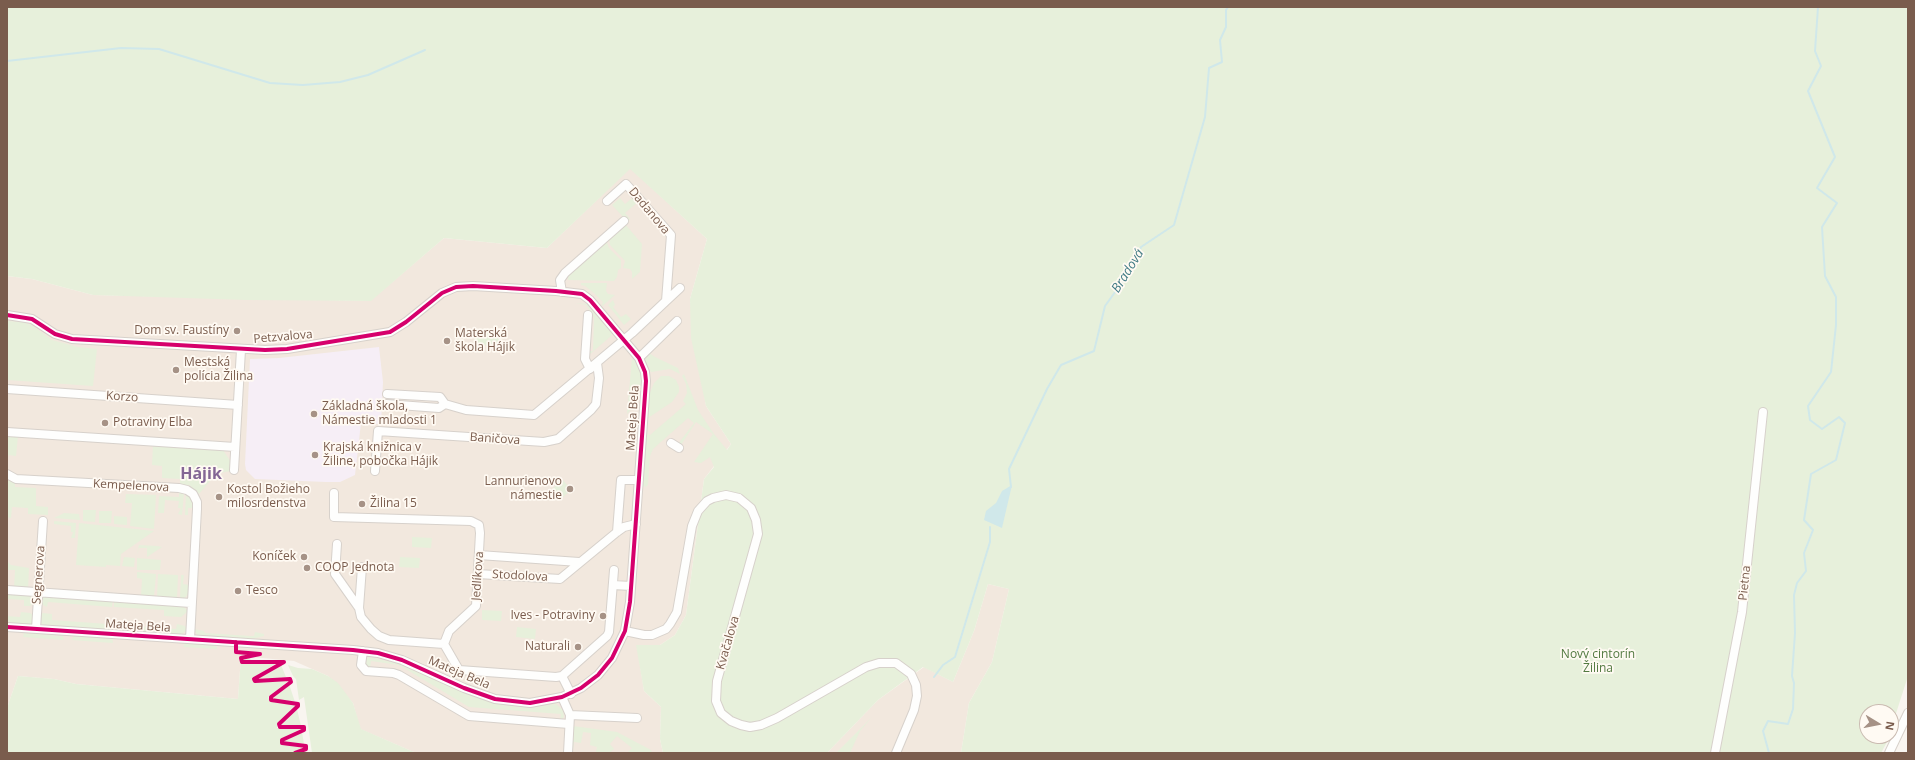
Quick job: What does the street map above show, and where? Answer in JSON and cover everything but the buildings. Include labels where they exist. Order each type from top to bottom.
[{"type":"street","name":"Dadanova","points":[[606,201],[626,184],[671,235],[666,301]]},
{"type":"street","points":[[562,292],[560,280],[565,273],[624,221]]},
{"type":"street","name":"Petzvalova","points":[[7,315],[32,319],[55,334],[72,338],[241,350],[287,348],[390,332],[406,322],[442,293],[456,287],[473,286],[552,291]]},
{"type":"street","points":[[387,394],[440,397],[445,404],[466,410],[534,415],[597,363],[680,288]]},
{"type":"street","name":"Mateja Bela","points":[[7,627],[363,651],[402,660],[479,694],[520,703],[545,702],[571,694],[588,683],[606,667],[619,647],[625,631],[628,618],[631,586],[646,381],[645,372],[639,358],[590,300],[582,294],[552,291]]},
{"type":"street","points":[[588,315],[585,359],[590,369]]},
{"type":"street","points":[[639,358],[677,321]]},
{"type":"street","points":[[234,470],[241,350]]},
{"type":"street","name":"Baničova","points":[[375,471],[378,431],[544,442],[558,439],[596,404],[599,378],[597,363]]},
{"type":"street","name":"Korzo","points":[[7,389],[238,405]]},
{"type":"street","points":[[386,404],[439,408],[445,404]]},
{"type":"street","name":"Pietna","points":[[1715,753],[1742,612],[1763,412]]},
{"type":"street","points":[[7,432],[235,447]]},
{"type":"street","points":[[672,443],[679,448]]},
{"type":"street","name":"Kempelenova","points":[[7,474],[16,479],[187,490],[195,498],[197,509],[190,639]]},
{"type":"street","points":[[617,532],[621,480],[639,480]]},
{"type":"street","name":"Jedlíkova","points":[[334,493],[334,517],[472,522],[479,525],[479,555],[475,608],[449,631],[444,644]]},
{"type":"street","name":"Kvačalova","points":[[625,631],[652,635],[666,629],[677,612],[681,597],[692,526],[698,511],[707,501],[713,498],[726,495],[739,498],[751,508],[756,520],[758,534],[717,682],[716,701],[722,713],[731,721],[741,725],[750,727],[761,725],[777,718],[866,667],[879,663],[896,663],[911,674],[916,685],[917,696],[914,710],[896,753]]},
{"type":"street","name":"Segnerova","points":[[36,629],[43,521]]},
{"type":"street","name":"Stodolova","points":[[478,574],[560,579],[617,532],[624,527],[636,524]]},
{"type":"street","points":[[337,544],[335,574],[359,608],[366,623],[382,638],[389,640],[444,644]]},
{"type":"street","name":"Stodolova","points":[[479,555],[579,562]]},
{"type":"street","points":[[359,608],[362,567]]},
{"type":"street","points":[[571,694],[562,676],[607,636],[610,628],[614,570]]},
{"type":"street","points":[[613,585],[631,586]]},
{"type":"street","points":[[7,590],[191,603]]},
{"type":"street","name":"Mateja Bela","points":[[444,644],[459,670],[556,677],[562,676]]},
{"type":"street","points":[[363,651],[361,666],[366,671],[393,673],[469,716],[568,724]]},
{"type":"street","points":[[454,684],[459,670]]},
{"type":"street","points":[[562,697],[570,715],[568,724],[568,753]]},
{"type":"street","points":[[1889,753],[1907,712]]},
{"type":"street","points":[[570,715],[637,718]]},
{"type":"shaded area","points":[[630,168],[707,239],[690,299],[706,406],[731,444],[704,479],[686,615],[675,635],[660,645],[637,645],[644,691],[661,707],[660,739],[663,753],[416,753],[360,729],[353,703],[328,676],[294,661],[241,656],[238,699],[76,684],[54,679],[18,676],[7,708],[7,276],[32,279],[93,295],[370,301],[444,238],[547,248]]},
{"type":"shaded area","name":"Základná škola, Námestie mladosti 1","points":[[379,347],[383,382],[381,424],[361,423],[355,475],[340,482],[255,479],[246,470],[245,464],[250,359],[279,358]]},
{"type":"shaded area","points":[[988,584],[1009,589],[992,662],[969,703],[961,753],[827,753],[878,700],[924,667],[953,682],[974,631]]},
{"type":"green space","name":"Nový cintorín Žilina","points":[[7,7],[1908,7],[1908,676],[1899,704],[1859,704],[1859,744],[1886,744],[1881,753],[961,753],[969,703],[992,662],[1009,589],[988,584],[974,631],[953,682],[923,667],[878,700],[827,753],[663,753],[660,739],[661,707],[644,691],[636,645],[660,645],[675,635],[686,615],[704,479],[714,467],[710,457],[701,463],[694,462],[713,434],[696,422],[681,445],[678,444],[694,423],[688,418],[653,449],[650,456],[648,485],[646,487],[643,486],[646,434],[650,435],[686,404],[683,401],[687,393],[686,384],[682,376],[684,374],[698,410],[714,434],[727,450],[731,444],[706,406],[691,338],[690,299],[707,239],[630,169],[547,248],[444,238],[371,301],[247,300],[93,295],[32,279],[7,276]]},
{"type":"green space","points":[[636,197],[639,201],[625,213],[630,219],[627,221],[612,205],[620,198],[625,204]]},
{"type":"green space","points":[[625,224],[642,244],[640,272],[632,279],[632,272],[630,269],[623,268],[625,261],[610,245],[609,239]]},
{"type":"green space","points":[[606,240],[609,248],[621,260],[621,268],[618,270],[617,277],[614,281],[568,280],[568,275]]},
{"type":"green space","points":[[581,283],[607,283],[606,291],[608,294],[615,295],[601,307],[603,302],[585,286],[581,285]]},
{"type":"green space","points":[[613,300],[615,305],[613,307],[621,317],[626,314],[631,319],[624,325],[608,305]]},
{"type":"green space","points":[[575,303],[587,304],[612,333],[611,336],[589,355],[589,351],[593,351],[594,317],[586,305]]},
{"type":"green space","points":[[7,321],[23,322],[33,326],[52,340],[78,347],[97,349],[93,386],[7,380]]},
{"type":"green space","points":[[474,329],[500,330],[499,346],[474,345]]},
{"type":"green space","points":[[649,353],[678,368],[680,374],[670,369],[651,372],[645,360]]},
{"type":"green space","points":[[634,356],[641,370],[641,383],[638,402],[627,414],[632,358]]},
{"type":"green space","points":[[661,376],[669,376],[676,380],[679,387],[679,392],[672,402],[648,418],[649,395],[654,383]]},
{"type":"green space","points":[[7,436],[18,436],[16,456],[9,455],[7,458]]},
{"type":"green space","points":[[153,445],[223,450],[231,462],[230,471],[216,474],[199,494],[189,485],[180,485],[180,479],[162,478],[162,466],[152,465]]},
{"type":"green space","points":[[7,480],[15,482],[15,487],[36,488],[36,506],[48,507],[48,515],[28,514],[28,508],[12,507],[11,518],[7,517]]},
{"type":"green space","points":[[563,480],[571,490],[561,499],[552,489]]},
{"type":"green space","points":[[179,492],[184,493],[182,515],[178,514],[181,508],[178,508],[179,501],[165,500],[164,513],[158,513],[159,496],[179,497]]},
{"type":"green space","points":[[126,494],[156,495],[154,529],[130,526],[132,503],[125,503]]},
{"type":"green space","points":[[186,494],[191,498],[194,508],[188,508],[188,515],[185,515]]},
{"type":"green space","points":[[83,510],[96,510],[95,522],[83,521]]},
{"type":"green space","points":[[99,511],[112,511],[111,523],[99,523]]},
{"type":"green space","points":[[64,513],[79,514],[80,520],[54,518]]},
{"type":"green space","points":[[114,516],[127,517],[127,525],[114,524]]},
{"type":"green space","points":[[54,521],[76,523],[75,538],[71,538],[73,532],[71,532],[71,526],[54,524]]},
{"type":"green space","points":[[79,523],[154,531],[121,554],[120,566],[106,565],[106,567],[76,565]]},
{"type":"green space","points":[[412,537],[432,538],[431,548],[412,547]]},
{"type":"green space","points":[[139,545],[162,547],[147,557],[147,548],[139,548],[137,555]]},
{"type":"green space","points":[[124,557],[135,558],[134,567],[122,566]]},
{"type":"green space","points":[[400,557],[420,558],[419,568],[399,567]]},
{"type":"green space","points":[[137,558],[161,560],[160,570],[137,570]]},
{"type":"green space","points":[[7,561],[11,565],[29,568],[28,590],[14,589],[15,570],[7,570]]},
{"type":"green space","points":[[137,572],[156,574],[154,597],[141,596],[142,579],[137,578]]},
{"type":"green space","points":[[158,574],[178,575],[177,599],[157,597]]},
{"type":"green space","points":[[181,575],[184,575],[183,584],[189,585],[188,594],[184,599],[180,599]]},
{"type":"green space","points":[[7,592],[33,596],[34,603],[30,606],[24,606],[24,600],[7,599]]},
{"type":"green space","points":[[43,596],[113,600],[112,607],[48,602],[47,607],[41,604]]},
{"type":"green space","points":[[114,600],[182,605],[188,611],[181,617],[164,616],[164,610],[114,607]]},
{"type":"green space","points":[[482,610],[502,611],[501,621],[482,620]]},
{"type":"green space","points":[[21,612],[30,613],[33,615],[33,622],[31,624],[7,623],[7,616],[20,617]]},
{"type":"green space","points":[[43,613],[52,614],[52,620],[176,629],[177,624],[185,626],[187,630],[182,634],[43,625],[40,622],[40,615]]},
{"type":"green space","points":[[517,627],[536,629],[535,639],[516,637]]},
{"type":"green space","points":[[194,629],[204,631],[205,633],[251,636],[254,636],[255,632],[264,634],[264,636],[252,639],[197,635]]},
{"type":"green space","points":[[24,633],[63,636],[64,640],[23,637]]},
{"type":"green space","points":[[74,636],[112,638],[113,643],[71,640]]},
{"type":"green space","points":[[185,643],[215,645],[217,649],[183,647]]},
{"type":"green space","points":[[241,656],[250,657],[251,663],[275,664],[253,678],[254,682],[287,680],[287,682],[268,697],[270,701],[295,705],[296,707],[277,725],[277,728],[301,729],[280,739],[280,743],[303,748],[291,753],[7,753],[7,708],[18,676],[54,679],[76,684],[238,699]]},
{"type":"green space","points":[[369,657],[400,664],[471,696],[495,703],[519,707],[534,707],[556,704],[563,710],[564,717],[560,720],[561,714],[469,707],[399,665],[371,661],[370,668],[365,663],[366,659]]},
{"type":"green space","points":[[281,665],[286,677],[259,678]]},
{"type":"green space","points":[[288,665],[298,668],[312,669],[328,676],[338,683],[353,703],[361,729],[416,753],[312,753],[304,697],[299,700],[296,679]]},
{"type":"green space","points":[[289,684],[295,702],[273,699],[272,697]]},
{"type":"green space","points":[[297,709],[301,726],[281,726],[281,724]]},
{"type":"green space","points":[[872,717],[860,731],[850,753],[836,753]]},
{"type":"green space","points":[[573,726],[617,732],[651,750],[652,753],[627,753],[632,748],[617,736],[610,744],[614,749],[609,753],[589,753],[596,752],[597,747],[590,745],[591,733],[583,732],[581,743],[574,742],[573,750],[570,750]]},
{"type":"green space","points":[[302,732],[304,744],[283,740]]},
{"type":"water","points":[[1012,485],[1002,528],[984,520],[986,511],[996,503],[1002,491]]},
{"type":"waterway","name":"Bradová","points":[[1011,487],[1009,469],[1047,389],[1061,365],[1094,351],[1105,306],[1131,270],[1141,247],[1174,225],[1205,117],[1209,68],[1222,62],[1220,40],[1226,27],[1226,10],[1228,7]]},
{"type":"waterway","points":[[1769,753],[1763,731],[1768,721],[1788,724],[1793,709],[1794,683],[1792,676],[1795,633],[1794,595],[1797,583],[1806,571],[1804,553],[1813,530],[1804,520],[1811,474],[1836,460],[1845,423],[1839,417],[1822,429],[1810,420],[1808,406],[1831,372],[1836,325],[1836,297],[1825,276],[1822,227],[1837,203],[1817,188],[1835,157],[1808,91],[1821,66],[1815,51],[1818,7]]},
{"type":"waterway","points":[[7,61],[121,48],[159,49],[270,83],[303,85],[340,82],[368,75],[425,50]]},
{"type":"waterway","points":[[934,677],[943,665],[955,657],[990,542],[990,527]]},
{"type":"cycle path","points":[[7,315],[32,319],[55,334],[72,339],[265,350],[287,349],[390,332],[406,322],[442,293],[456,287],[473,286],[556,291],[582,294],[590,300],[639,358],[645,372],[646,381],[630,602],[625,631],[612,658],[598,675],[581,688],[562,697],[530,703],[495,699],[464,688],[402,660],[378,653],[353,650],[7,627]]},
{"type":"cycle path","points":[[236,642],[236,652],[260,654],[241,658],[242,662],[284,662],[254,679],[255,681],[290,679],[291,682],[271,697],[271,700],[298,704],[298,706],[279,724],[280,727],[304,727],[304,730],[282,740],[282,743],[306,746],[306,749],[295,753]]},
{"type":"place","name":"Dom sv. Faustíny","points":[[237,331]]},
{"type":"place","name":"Materská škola Hájik","points":[[447,341]]},
{"type":"place","name":"Mestská polícia Žilina","points":[[176,370]]},
{"type":"place","name":"Základná škola, Námestie mladosti 1","points":[[314,414]]},
{"type":"place","name":"Potraviny Elba","points":[[105,423]]},
{"type":"place","name":"Krajská knižnica v Žiline, pobočka Hájik","points":[[315,455]]},
{"type":"place","name":"Lannurienovo námestie","points":[[570,489]]},
{"type":"place","name":"Kostol Božieho milosrdenstva","points":[[219,497]]},
{"type":"place","name":"Žilina 15","points":[[362,504]]},
{"type":"place","name":"Koníček","points":[[304,557]]},
{"type":"place","name":"COOP Jednota","points":[[307,568]]},
{"type":"place","name":"Tesco","points":[[238,591]]},
{"type":"place","name":"Ives - Potraviny","points":[[603,616]]},
{"type":"place","name":"Naturali","points":[[578,647]]},
{"type":"district","name":"Hájik","points":[[201,474]]}]
